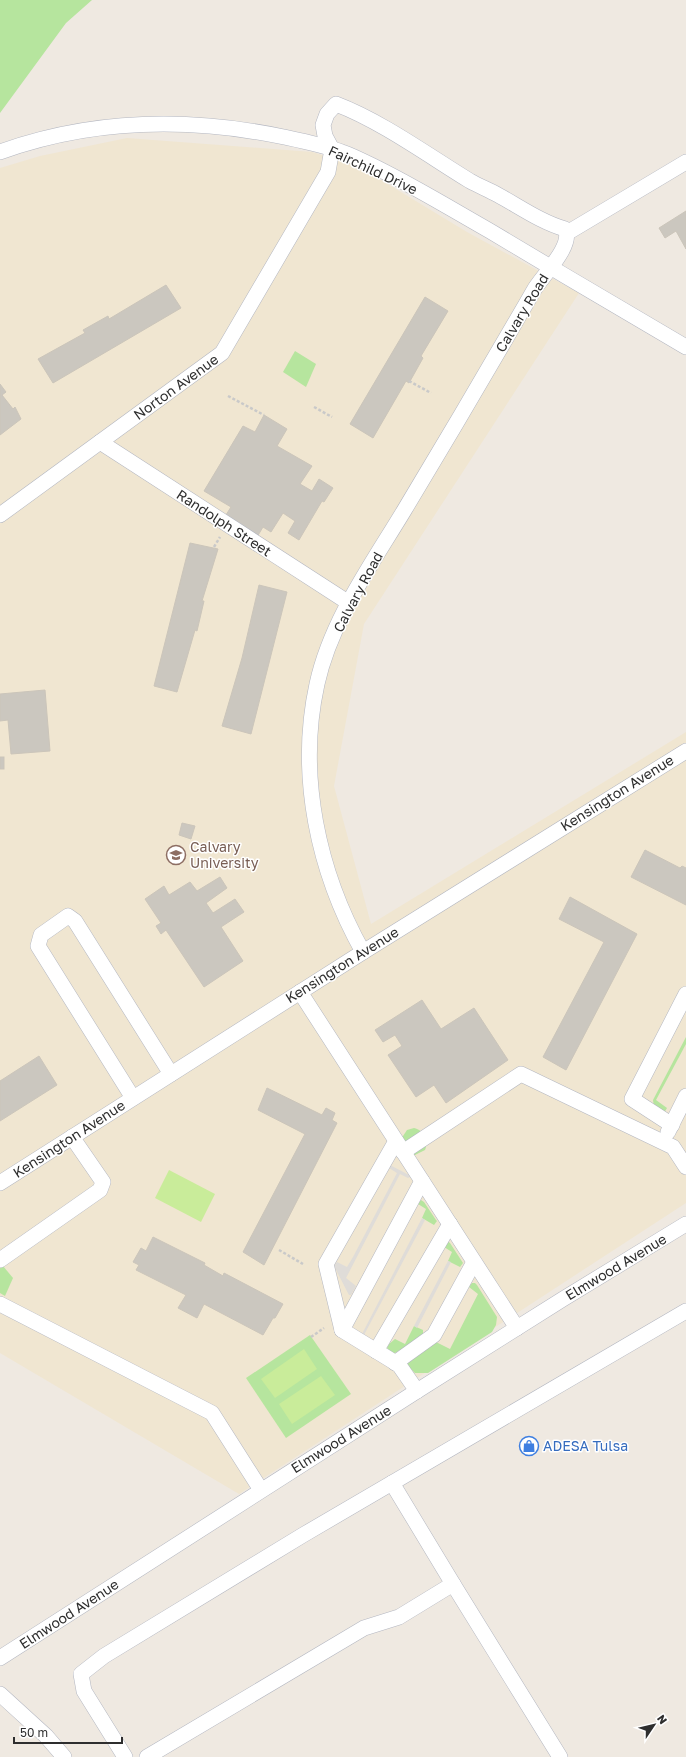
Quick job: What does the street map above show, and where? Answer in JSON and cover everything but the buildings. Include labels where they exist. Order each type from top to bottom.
[{"type":"street","points":[[332,149],[325,136],[323,125],[327,114],[336,104],[397,136],[471,182],[531,214],[565,229],[567,233],[686,162]]},
{"type":"street","name":"Fairchild Drive","points":[[0,152],[36,140],[81,130],[136,125],[197,125],[243,130],[291,139],[332,149],[400,180],[686,347]]},
{"type":"street","name":"Norton Avenue","points":[[0,515],[222,353],[328,172],[332,149]]},
{"type":"street","name":"Calvary Road","points":[[363,952],[351,930],[320,844],[312,809],[310,775],[311,736],[317,684],[329,648],[349,603],[459,420],[537,286],[566,245],[567,233]]},
{"type":"street","name":"Randolph Street","points":[[100,442],[349,603]]},
{"type":"street","name":"Kensington Avenue","points":[[0,1183],[363,952],[686,750]]},
{"type":"street","points":[[133,1098],[38,946],[41,935],[68,916],[75,921],[171,1074]]},
{"type":"street","points":[[300,992],[517,1328]]},
{"type":"street","points":[[672,1125],[632,1099],[686,994]]},
{"type":"street","points":[[417,1391],[399,1365],[342,1330],[326,1264],[399,1146],[521,1074],[673,1147],[686,1167]]},
{"type":"street","points":[[663,1142],[686,1096]]},
{"type":"street","points":[[0,1260],[100,1190],[103,1182],[72,1137]]},
{"type":"street","points":[[342,1330],[422,1181]]},
{"type":"street","points":[[376,1351],[450,1224]]},
{"type":"street","name":"Elmwood Avenue","points":[[0,1658],[417,1391],[686,1224]]},
{"type":"street","points":[[395,1362],[434,1335],[474,1262]]},
{"type":"street","points":[[0,1304],[212,1413],[261,1490]]},
{"type":"street","points":[[125,1757],[84,1691],[81,1674],[104,1656],[392,1483],[686,1311]]},
{"type":"street","points":[[392,1483],[560,1757]]},
{"type":"street","points":[[147,1757],[364,1628],[399,1617],[454,1584]]},
{"type":"street","points":[[0,1694],[46,1736],[64,1757]]},
{"type":"path","points":[[410,381],[431,394]]},
{"type":"path","points":[[228,396],[264,415]]},
{"type":"path","points":[[314,407],[332,417]]},
{"type":"path","points":[[279,1250],[303,1264]]},
{"type":"path","points":[[311,1336],[324,1328]]},
{"type":"shaded area","name":"Calvary University","points":[[127,138],[312,152],[358,166],[467,232],[579,293],[364,624],[334,786],[371,924],[686,732],[686,1203],[239,1494],[0,1353],[0,168],[40,156]]},
{"type":"shaded area","points":[[390,1165],[409,1175],[410,1177],[408,1178],[400,1174],[346,1278],[356,1286],[351,1295],[349,1295],[334,1266],[337,1262],[347,1267],[353,1257],[397,1173],[389,1168]]},
{"type":"shaded area","points":[[422,1218],[425,1220],[364,1335],[362,1334]]},
{"type":"shaded area","points":[[448,1261],[451,1262],[417,1328],[414,1326]]},
{"type":"green space","points":[[0,0],[92,0],[66,23],[0,113]]},
{"type":"green space","points":[[295,351],[316,364],[306,387],[283,372]]},
{"type":"green space","points":[[686,1037],[686,1044],[656,1100],[667,1108],[664,1113],[654,1107],[653,1100]]},
{"type":"green space","points":[[414,1128],[418,1129],[425,1136],[426,1147],[425,1150],[413,1156],[401,1139],[407,1130]]},
{"type":"green space","points":[[169,1170],[215,1194],[201,1222],[155,1198]]},
{"type":"green space","points":[[421,1200],[437,1221],[434,1225],[422,1218],[426,1209],[418,1204]]},
{"type":"green space","points":[[447,1241],[450,1243],[463,1263],[460,1267],[448,1261],[452,1252],[444,1247]]},
{"type":"green space","points":[[3,1266],[13,1278],[5,1296],[0,1293],[0,1268]]},
{"type":"green space","points":[[472,1283],[477,1285],[497,1317],[496,1325],[492,1332],[428,1373],[415,1373],[408,1366],[407,1362],[436,1342],[450,1349],[478,1294],[469,1287]]},
{"type":"green space","points":[[414,1326],[423,1330],[423,1336],[392,1354],[387,1348],[389,1344],[395,1339],[405,1344]]},
{"type":"green space","points":[[310,1335],[351,1394],[286,1438],[246,1378]]},
{"type":"green space","points":[[304,1349],[317,1369],[275,1398],[261,1379]]},
{"type":"green space","points":[[321,1376],[335,1395],[292,1424],[279,1404]]},
{"type":"place","name":"Calvary University","points":[[176,855]]},
{"type":"place","name":"ADESA Tulsa","points":[[529,1446]]}]
